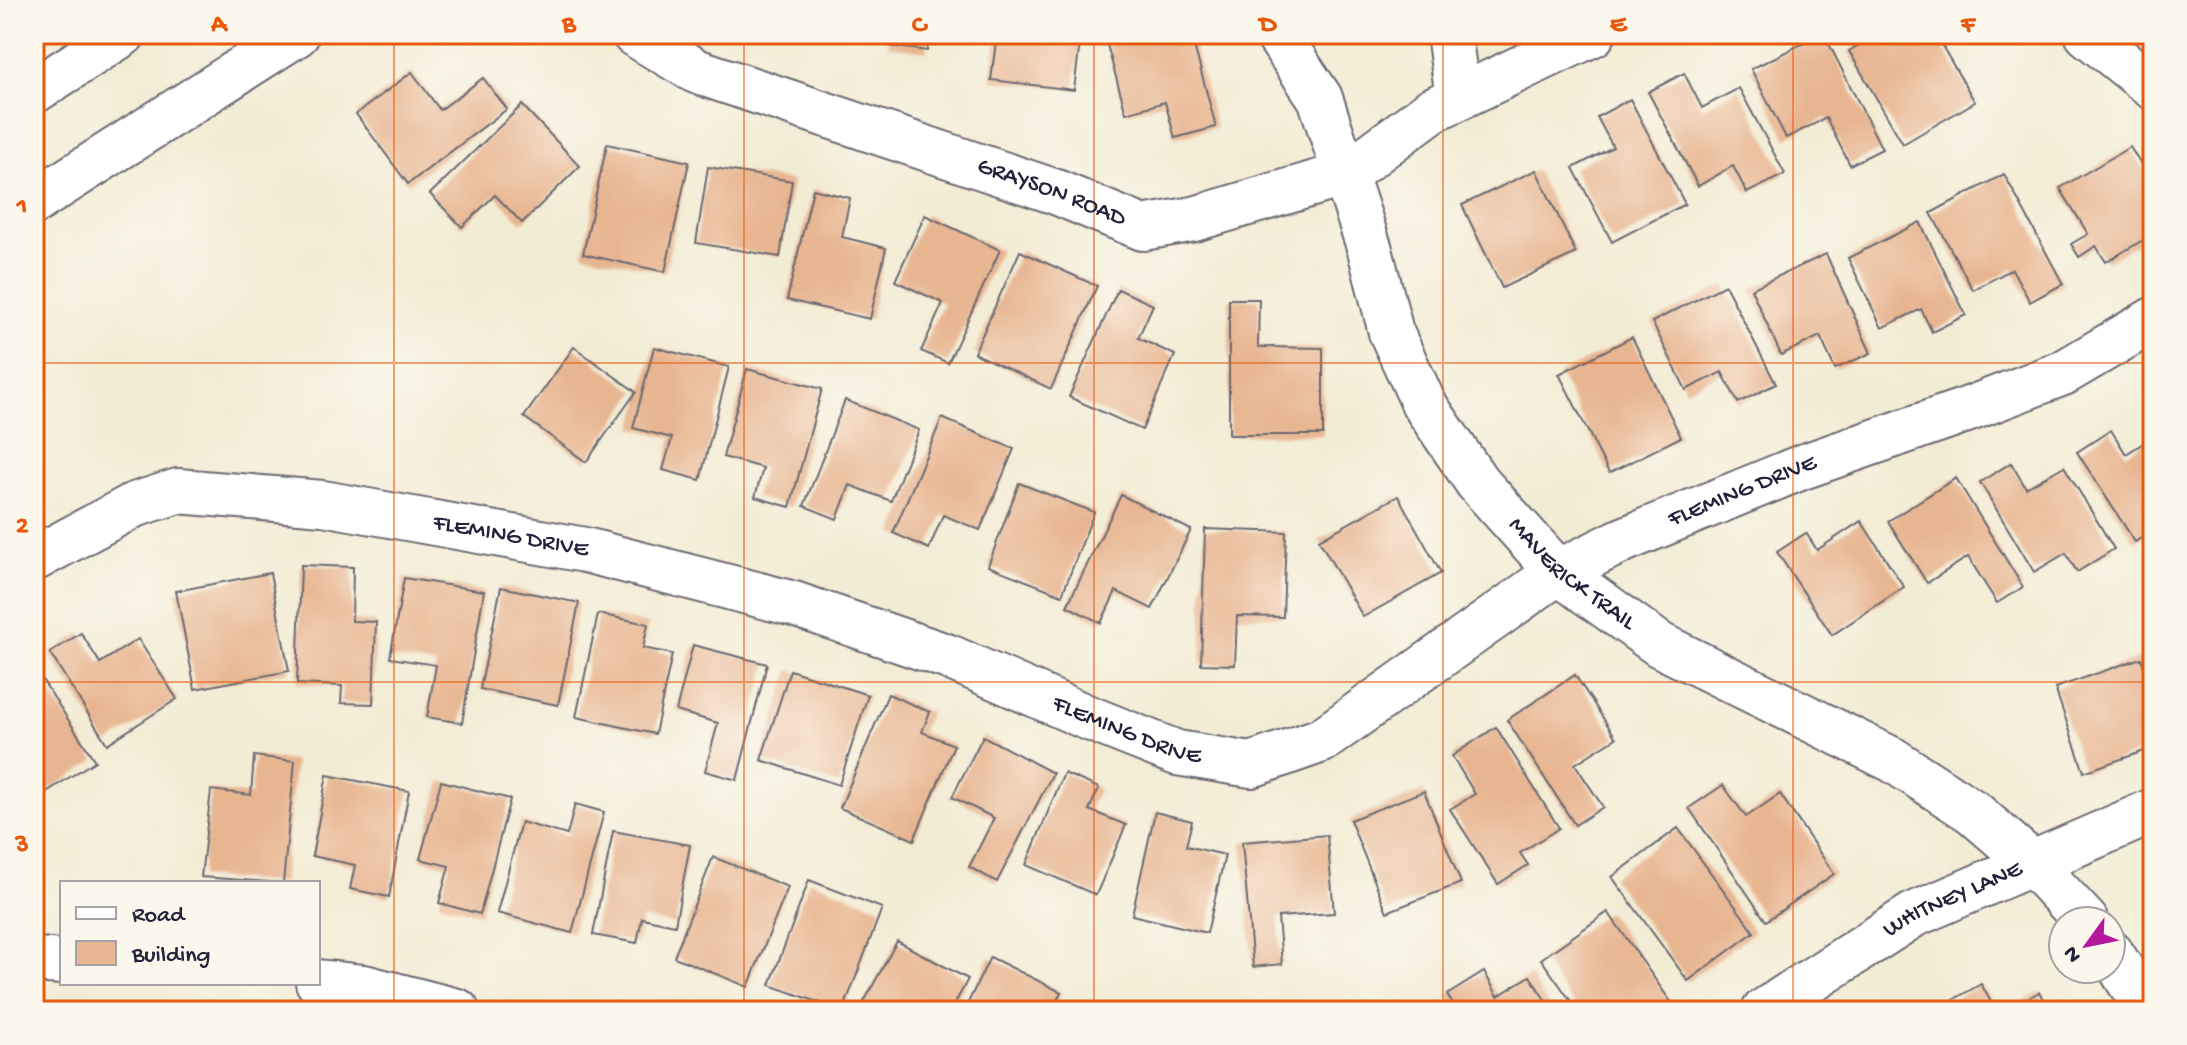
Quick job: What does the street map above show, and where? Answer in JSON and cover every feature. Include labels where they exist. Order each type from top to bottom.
[{"type":"street","points":[[34,91],[123,34]]},
{"type":"street","points":[[34,202],[297,34]]},
{"type":"street","name":"GRAYSON ROAD","points":[[634,34],[696,71],[1056,192],[1143,228],[1194,219],[1346,174],[1432,110],[1593,34]]},
{"type":"street","name":"MAVERICK TRAIL","points":[[1277,34],[1320,98],[1370,250],[1391,332],[1424,404],[1477,482],[1558,572],[1660,645],[1893,760],[1973,812],[2032,863],[2071,905]]},
{"type":"street","points":[[1449,34],[1458,97]]},
{"type":"street","points":[[2087,34],[2153,87]]},
{"type":"street","name":"FLEMING DRIVE","points":[[34,559],[134,505],[178,491],[323,503],[585,550],[794,604],[949,657],[1177,753],[1251,765],[1322,740],[1558,572],[1623,540],[1802,467],[2063,373],[2153,320]]},
{"type":"street","name":"WHITNEY LANE","points":[[1764,1011],[1913,915],[2153,811]]},
{"type":"street","points":[[34,960],[60,962]]},
{"type":"street","points":[[2127,978],[2148,1011]]},
{"type":"street","points":[[320,982],[364,987],[457,1011]]},
{"type":"building","points":[[890,34],[929,34],[927,51],[888,46]]},
{"type":"building","points":[[997,34],[1081,34],[1074,90],[991,80]]},
{"type":"building","points":[[1104,34],[1191,34],[1216,127],[1175,138],[1165,102],[1126,113]]},
{"type":"building","points":[[1822,34],[1882,149],[1850,165],[1826,118],[1786,138],[1751,69]]},
{"type":"building","points":[[1878,34],[1935,34],[1975,102],[1903,144],[1849,51]]},
{"type":"building","points":[[412,72],[440,110],[483,78],[507,109],[408,184],[356,114]]},
{"type":"building","points":[[1684,73],[1702,108],[1739,88],[1785,174],[1747,193],[1733,166],[1698,186],[1648,92]]},
{"type":"building","points":[[1630,99],[1685,204],[1612,242],[1573,168],[1613,147],[1597,117]]},
{"type":"building","points":[[522,105],[580,166],[522,223],[495,195],[462,227],[430,194]]},
{"type":"building","points":[[607,144],[689,162],[665,272],[583,254]]},
{"type":"building","points":[[2130,147],[2153,184],[2153,223],[2150,224],[2153,234],[2106,262],[2096,246],[2079,257],[2071,244],[2088,234],[2060,188]]},
{"type":"building","points":[[708,167],[792,181],[780,257],[696,243]]},
{"type":"building","points":[[1536,170],[1576,253],[1502,288],[1462,205]]},
{"type":"building","points":[[2004,174],[2063,284],[2030,302],[2012,269],[1973,290],[1931,213]]},
{"type":"building","points":[[813,189],[850,198],[842,237],[886,248],[870,319],[787,300]]},
{"type":"building","points":[[925,215],[1000,250],[948,363],[921,351],[943,303],[895,281]]},
{"type":"building","points":[[1920,222],[1966,315],[1932,332],[1921,309],[1882,328],[1848,258]]},
{"type":"building","points":[[1020,251],[1097,286],[1051,389],[974,353]]},
{"type":"building","points":[[1826,254],[1871,353],[1835,369],[1820,336],[1781,355],[1751,289]]},
{"type":"building","points":[[1725,285],[1776,384],[1738,403],[1722,372],[1686,390],[1652,322]]},
{"type":"building","points":[[1118,289],[1153,305],[1138,338],[1175,355],[1142,430],[1069,397]]},
{"type":"building","points":[[1229,299],[1259,299],[1258,347],[1323,348],[1323,435],[1229,435]]},
{"type":"building","points":[[1632,337],[1681,437],[1609,473],[1559,374]]},
{"type":"building","points":[[574,347],[636,392],[586,462],[524,417]]},
{"type":"building","points":[[654,347],[729,367],[700,480],[663,470],[672,438],[633,428]]},
{"type":"building","points":[[747,369],[822,389],[790,507],[755,497],[763,468],[723,457]]},
{"type":"building","points":[[845,400],[919,430],[891,501],[850,485],[837,519],[804,506]]},
{"type":"building","points":[[942,418],[1014,449],[980,530],[943,515],[929,549],[893,533]]},
{"type":"building","points":[[2111,430],[2126,454],[2153,437],[2153,530],[2135,542],[2077,452]]},
{"type":"building","points":[[2011,463],[2026,488],[2064,466],[2114,549],[2077,572],[2066,553],[2034,572],[1980,482]]},
{"type":"building","points":[[1956,478],[2023,587],[1997,603],[1968,557],[1927,583],[1888,521]]},
{"type":"building","points":[[1019,483],[1094,512],[1062,595],[988,566]]},
{"type":"building","points":[[1121,495],[1191,530],[1152,609],[1116,591],[1101,623],[1067,606]]},
{"type":"building","points":[[1398,496],[1441,573],[1363,617],[1319,540]]},
{"type":"building","points":[[1861,521],[1904,587],[1832,635],[1777,552],[1806,533],[1817,550]]},
{"type":"building","points":[[1205,529],[1286,532],[1283,617],[1237,616],[1235,665],[1201,664]]},
{"type":"building","points":[[301,565],[353,567],[352,621],[376,622],[373,704],[341,703],[342,686],[297,684]]},
{"type":"building","points":[[270,573],[289,671],[195,689],[176,591]]},
{"type":"building","points":[[404,578],[484,591],[462,723],[427,717],[436,665],[390,658]]},
{"type":"building","points":[[501,587],[579,603],[558,705],[480,689]]},
{"type":"building","points":[[598,614],[648,624],[643,648],[672,654],[655,734],[576,717]]},
{"type":"building","points":[[81,633],[100,663],[138,639],[177,699],[107,744],[50,653]]},
{"type":"building","points":[[693,645],[767,664],[737,780],[705,771],[718,723],[676,711]]},
{"type":"building","points":[[2141,658],[2153,692],[2153,748],[2084,772],[2055,688]]},
{"type":"building","points":[[34,667],[95,761],[34,800]]},
{"type":"building","points":[[790,670],[868,695],[839,785],[761,760]]},
{"type":"building","points":[[1575,675],[1616,738],[1575,764],[1603,807],[1575,825],[1507,720]]},
{"type":"building","points":[[888,694],[930,712],[922,732],[954,745],[914,840],[840,808]]},
{"type":"building","points":[[1496,727],[1559,828],[1520,853],[1528,865],[1498,884],[1450,809],[1475,794],[1452,756]]},
{"type":"building","points":[[983,736],[1053,773],[997,882],[969,867],[994,818],[952,797]]},
{"type":"building","points":[[254,756],[295,761],[283,881],[201,877],[211,790],[251,795]]},
{"type":"building","points":[[1064,773],[1099,788],[1089,810],[1126,825],[1096,895],[1026,865]]},
{"type":"building","points":[[327,775],[409,791],[389,897],[350,889],[355,865],[312,856]]},
{"type":"building","points":[[441,781],[510,799],[480,914],[439,903],[449,866],[420,859]]},
{"type":"building","points":[[1723,785],[1746,817],[1780,794],[1834,874],[1766,921],[1689,808]]},
{"type":"building","points":[[1424,791],[1461,883],[1387,912],[1350,820]]},
{"type":"building","points":[[575,804],[604,812],[572,933],[497,913],[521,822],[567,835]]},
{"type":"building","points":[[1155,812],[1192,821],[1186,846],[1225,855],[1207,933],[1132,915]]},
{"type":"building","points":[[1678,828],[1754,932],[1688,981],[1612,877]]},
{"type":"building","points":[[613,831],[690,845],[675,925],[642,918],[637,943],[593,935]]},
{"type":"building","points":[[1327,835],[1334,913],[1278,917],[1282,964],[1253,967],[1242,842]]},
{"type":"building","points":[[713,857],[788,887],[748,987],[674,957]]},
{"type":"building","points":[[809,880],[882,908],[843,1011],[770,985]]},
{"type":"building","points":[[1608,912],[1673,1005],[1664,1011],[1578,1011],[1541,959]]},
{"type":"building","points":[[897,941],[968,979],[951,1011],[859,1011]]},
{"type":"building","points":[[990,957],[1061,992],[1052,1011],[964,1011]]},
{"type":"building","points":[[1484,972],[1498,996],[1530,976],[1552,1011],[1457,1011],[1447,995]]},
{"type":"building","points":[[1981,984],[1996,1011],[1956,1011],[1951,1001]]},
{"type":"building","points":[[2039,992],[2050,1011],[2006,1011]]}]
